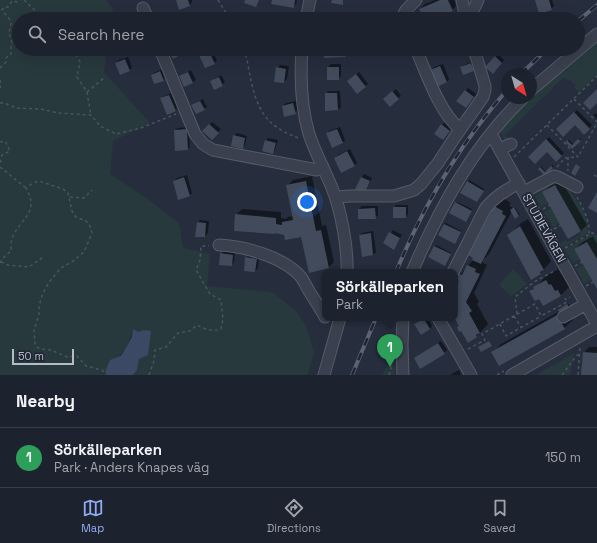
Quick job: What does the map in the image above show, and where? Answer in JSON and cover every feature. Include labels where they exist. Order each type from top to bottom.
[{"type":"street","points":[[307,12],[310,0]]},
{"type":"street","points":[[405,12],[416,0]]},
{"type":"street","points":[[462,0],[465,12]]},
{"type":"street","points":[[472,12],[478,0]]},
{"type":"street","points":[[143,8],[145,12]]},
{"type":"street","points":[[585,44],[597,34]]},
{"type":"street","points":[[163,56],[195,134],[203,144],[213,150],[317,170],[323,167]]},
{"type":"street","points":[[302,56],[301,90],[305,116],[311,138],[336,197],[340,211],[347,269]]},
{"type":"street","points":[[419,56],[438,98],[452,120],[460,129]]},
{"type":"street","points":[[336,197],[394,196],[414,190],[421,184],[438,163],[483,97],[485,90],[476,56]]},
{"type":"street","points":[[537,85],[571,56]]},
{"type":"street","points":[[413,269],[426,240],[466,167],[490,134],[518,104]]},
{"type":"street","name":"STUDIEVÄGEN","points":[[490,134],[500,149],[597,325]]},
{"type":"street","points":[[500,149],[511,144]]},
{"type":"street","points":[[455,269],[485,209],[491,201],[521,187],[554,176],[572,184]]},
{"type":"street","points":[[219,245],[236,246],[253,251],[295,271],[302,278],[322,312]]},
{"type":"street","points":[[563,317],[586,304]]},
{"type":"street","points":[[324,375],[338,322],[328,321]]},
{"type":"street","points":[[403,321],[403,375]]},
{"type":"street","points":[[440,321],[471,375]]},
{"type":"street","points":[[512,375],[597,325]]},
{"type":"path","points":[[0,68],[6,62],[6,58],[11,54],[12,43],[9,33],[10,20],[2,10],[4,7],[8,7],[12,1],[16,2],[18,0]]},
{"type":"path","points":[[24,0],[37,12]]},
{"type":"path","points":[[218,0],[226,12]]},
{"type":"path","points":[[77,56],[80,62],[77,77],[87,92],[91,115],[100,126],[116,134],[141,128],[185,110]]},
{"type":"path","points":[[246,56],[250,69],[251,84],[260,110],[278,129],[306,140],[311,138]]},
{"type":"path","points":[[512,159],[597,76]]},
{"type":"path","points":[[87,92],[104,78]]},
{"type":"path","points":[[0,80],[0,88]]},
{"type":"path","points":[[574,99],[597,123],[578,157]]},
{"type":"path","points":[[0,102],[17,108],[41,109],[58,113],[91,115]]},
{"type":"path","points":[[547,125],[578,157]]},
{"type":"path","points":[[0,142],[5,141],[10,151],[2,155],[0,166],[26,188],[31,197],[32,206],[12,239],[11,251],[0,262],[30,267],[43,257]]},
{"type":"path","points":[[568,157],[574,192],[586,215],[589,225],[589,234]]},
{"type":"path","points":[[554,176],[557,166],[565,158],[578,157]]},
{"type":"path","points":[[26,188],[39,181],[63,189],[70,197],[72,211],[76,217],[86,221],[90,226],[92,233],[84,252],[61,268],[49,282],[43,293],[34,330],[37,347],[40,349],[51,350],[67,357],[77,356],[86,366],[102,370],[106,375]]},
{"type":"path","points":[[70,197],[84,198],[92,190]]},
{"type":"path","points":[[541,210],[550,205]]},
{"type":"path","points":[[552,230],[561,225]]},
{"type":"path","points":[[563,249],[589,234],[597,234]]},
{"type":"path","points":[[149,375],[154,361],[155,350],[166,347],[178,333],[190,331],[197,325],[207,329],[221,329],[223,315],[221,300],[210,294],[196,270],[200,260],[201,246],[219,245]]},
{"type":"path","points":[[573,267],[582,262]]},
{"type":"path","points":[[517,314],[515,297],[534,282],[561,267]]},
{"type":"path","points":[[584,287],[593,282]]},
{"type":"path","points":[[500,324],[506,336],[567,302],[565,300],[570,297]]},
{"type":"path","points":[[466,350],[485,340],[482,334],[535,304],[542,316]]},
{"type":"path","points":[[514,316],[521,327]]},
{"type":"path","points":[[578,375],[580,344]]},
{"type":"path","points":[[562,375],[579,355]]},
{"type":"shaded area","points":[[0,0],[106,0],[113,9],[112,12],[12,12],[12,56],[106,56],[104,72],[150,123],[113,141],[110,174],[145,197],[179,223],[183,248],[210,254],[207,286],[272,292],[295,310],[306,326],[314,352],[308,375],[133,375],[151,332],[143,330],[139,332],[133,329],[122,353],[105,372],[107,375],[0,375]]},
{"type":"shaded area","points":[[597,42],[597,75],[579,92],[570,80],[568,81],[564,77],[537,104],[537,93],[580,56],[585,56],[585,52]]},
{"type":"shaded area","points":[[525,104],[537,104],[505,135],[508,140],[505,142],[501,133],[506,122]]},
{"type":"shaded area","points":[[553,179],[566,187],[578,202],[583,210],[588,227],[587,234],[563,247],[561,243],[566,240],[567,242],[580,235],[579,233],[581,231],[555,185],[542,192],[548,203],[541,207],[535,196],[541,192],[539,187]]},
{"type":"shaded area","points":[[551,208],[560,223],[553,227],[544,212]]},
{"type":"shaded area","points":[[590,235],[597,235],[597,259],[587,242],[574,249],[580,259],[573,263],[565,249]]},
{"type":"shaded area","points":[[583,265],[591,279],[584,284],[576,269]]},
{"type":"shaded area","points":[[513,269],[527,284],[511,296],[499,285]]},
{"type":"shaded area","points":[[574,353],[570,375],[536,375]]},
{"type":"shaded area","points":[[391,358],[394,360],[395,375],[382,375]]},
{"type":"water","points":[[133,329],[139,332],[143,330],[151,331],[148,355],[139,359],[137,370],[133,375],[107,375],[105,372],[110,360],[121,356],[132,337]]},
{"type":"building","points":[[176,0],[188,0],[190,6],[179,10]]},
{"type":"building","points":[[245,0],[259,0],[256,7],[244,3]]},
{"type":"building","points":[[272,0],[295,0],[294,8],[271,4]]},
{"type":"building","points":[[332,0],[343,0],[343,5],[331,3]]},
{"type":"building","points":[[440,0],[448,0],[453,11],[420,12],[419,9]]},
{"type":"building","points":[[535,0],[549,0],[552,10],[538,12]]},
{"type":"building","points":[[171,56],[178,56],[173,59]]},
{"type":"building","points":[[199,56],[211,56],[215,64],[205,68]]},
{"type":"building","points":[[324,56],[346,56],[346,57],[324,58]]},
{"type":"building","points":[[495,56],[502,63],[493,74],[485,67]]},
{"type":"building","points":[[125,59],[130,71],[120,75],[115,63]]},
{"type":"building","points":[[471,63],[474,71],[463,75],[460,67]]},
{"type":"building","points":[[440,66],[447,82],[437,87],[430,70]]},
{"type":"building","points":[[276,67],[286,69],[284,83],[274,82]]},
{"type":"building","points":[[327,67],[339,67],[339,80],[327,80]]},
{"type":"building","points":[[160,71],[164,81],[154,84],[151,75]]},
{"type":"building","points":[[188,72],[193,83],[184,87],[179,76]]},
{"type":"building","points":[[356,74],[366,87],[357,94],[347,81]]},
{"type":"building","points":[[219,77],[223,86],[214,90],[210,81]]},
{"type":"building","points":[[597,89],[597,103],[590,110],[583,103]]},
{"type":"building","points":[[465,90],[474,97],[466,108],[456,101]]},
{"type":"building","points":[[392,91],[399,99],[390,107],[383,99]]},
{"type":"building","points":[[325,93],[337,93],[338,110],[325,111]]},
{"type":"building","points":[[169,95],[176,111],[167,115],[160,98]]},
{"type":"building","points":[[200,101],[205,110],[196,114],[191,105]]},
{"type":"building","points":[[293,103],[296,114],[284,117],[282,106]]},
{"type":"building","points":[[574,112],[590,129],[584,135],[575,125],[563,137],[556,129]]},
{"type":"building","points":[[209,124],[219,133],[212,140],[202,131]]},
{"type":"building","points":[[441,124],[450,131],[443,140],[434,134]]},
{"type":"building","points":[[187,129],[188,150],[175,151],[174,130]]},
{"type":"building","points":[[337,129],[343,143],[332,148],[326,133]]},
{"type":"building","points":[[233,135],[245,138],[243,149],[231,146]]},
{"type":"building","points":[[546,139],[562,156],[556,162],[547,152],[535,164],[528,157]]},
{"type":"building","points":[[578,139],[581,141],[572,149],[565,142],[567,140],[572,145]]},
{"type":"building","points":[[265,140],[276,143],[273,154],[262,151]]},
{"type":"building","points":[[347,151],[355,166],[341,173],[334,158]]},
{"type":"building","points":[[576,164],[580,167],[575,176],[571,173]]},
{"type":"building","points":[[551,166],[553,168],[545,176],[538,169],[540,167],[545,172]]},
{"type":"building","points":[[184,177],[190,196],[178,200],[173,181]]},
{"type":"building","points":[[361,177],[370,181],[365,193],[355,189]]},
{"type":"building","points":[[306,181],[316,231],[321,230],[329,268],[309,273],[301,237],[285,240],[284,235],[275,233],[234,231],[235,214],[276,218],[276,224],[282,225],[282,222],[293,220],[286,185]]},
{"type":"building","points":[[467,181],[484,191],[477,202],[460,193]]},
{"type":"building","points":[[555,185],[581,231],[568,239],[542,192]]},
{"type":"building","points":[[597,192],[597,213],[588,208]]},
{"type":"building","points":[[455,202],[472,211],[466,222],[449,213]]},
{"type":"building","points":[[494,206],[503,211],[502,214],[506,216],[481,264],[472,260],[473,258],[468,255]]},
{"type":"building","points":[[393,207],[406,207],[406,218],[393,218]]},
{"type":"building","points":[[514,207],[519,216],[515,219],[510,210]]},
{"type":"building","points":[[375,208],[376,219],[358,219],[358,209]]},
{"type":"building","points":[[197,222],[206,223],[205,237],[195,237]]},
{"type":"building","points":[[444,224],[461,232],[455,244],[438,235]]},
{"type":"building","points":[[520,226],[544,270],[540,272],[541,274],[531,280],[507,235]]},
{"type":"building","points":[[389,232],[400,238],[394,250],[383,243]]},
{"type":"building","points":[[371,233],[373,255],[362,257],[359,235]]},
{"type":"building","points":[[587,242],[597,259],[597,289],[574,249]]},
{"type":"building","points":[[434,246],[451,254],[445,266],[428,257]]},
{"type":"building","points":[[220,253],[233,255],[232,266],[219,265]]},
{"type":"building","points":[[245,257],[257,259],[255,272],[244,271]]},
{"type":"building","points":[[467,265],[476,269],[475,272],[480,274],[466,302],[472,311],[469,313],[480,333],[468,343],[461,331],[459,332],[457,327],[459,326],[456,321],[458,321],[458,277],[459,274],[462,275]]},
{"type":"building","points":[[546,280],[549,285],[551,284],[555,291],[558,290],[561,296],[543,306],[539,299],[535,301],[529,291]]},
{"type":"building","points":[[567,304],[570,309],[561,314],[558,310]]},
{"type":"building","points":[[557,315],[565,329],[499,366],[491,352]]},
{"type":"building","points":[[420,321],[425,321],[430,329],[421,335],[414,324]]},
{"type":"building","points":[[489,341],[492,346],[481,352],[478,347]]},
{"type":"building","points":[[438,343],[445,354],[420,369],[414,358]]},
{"type":"building","points":[[583,352],[597,353],[597,375],[581,375]]},
{"type":"railway","points":[[585,15],[597,5]]},
{"type":"railway","points":[[527,68],[540,56]]},
{"type":"railway","points":[[397,269],[418,223],[444,176],[473,132],[501,97]]},
{"type":"railway","points":[[352,375],[375,321]]},
{"type":"place","name":"Sörkälleparken","points":[[390,367]]}]
